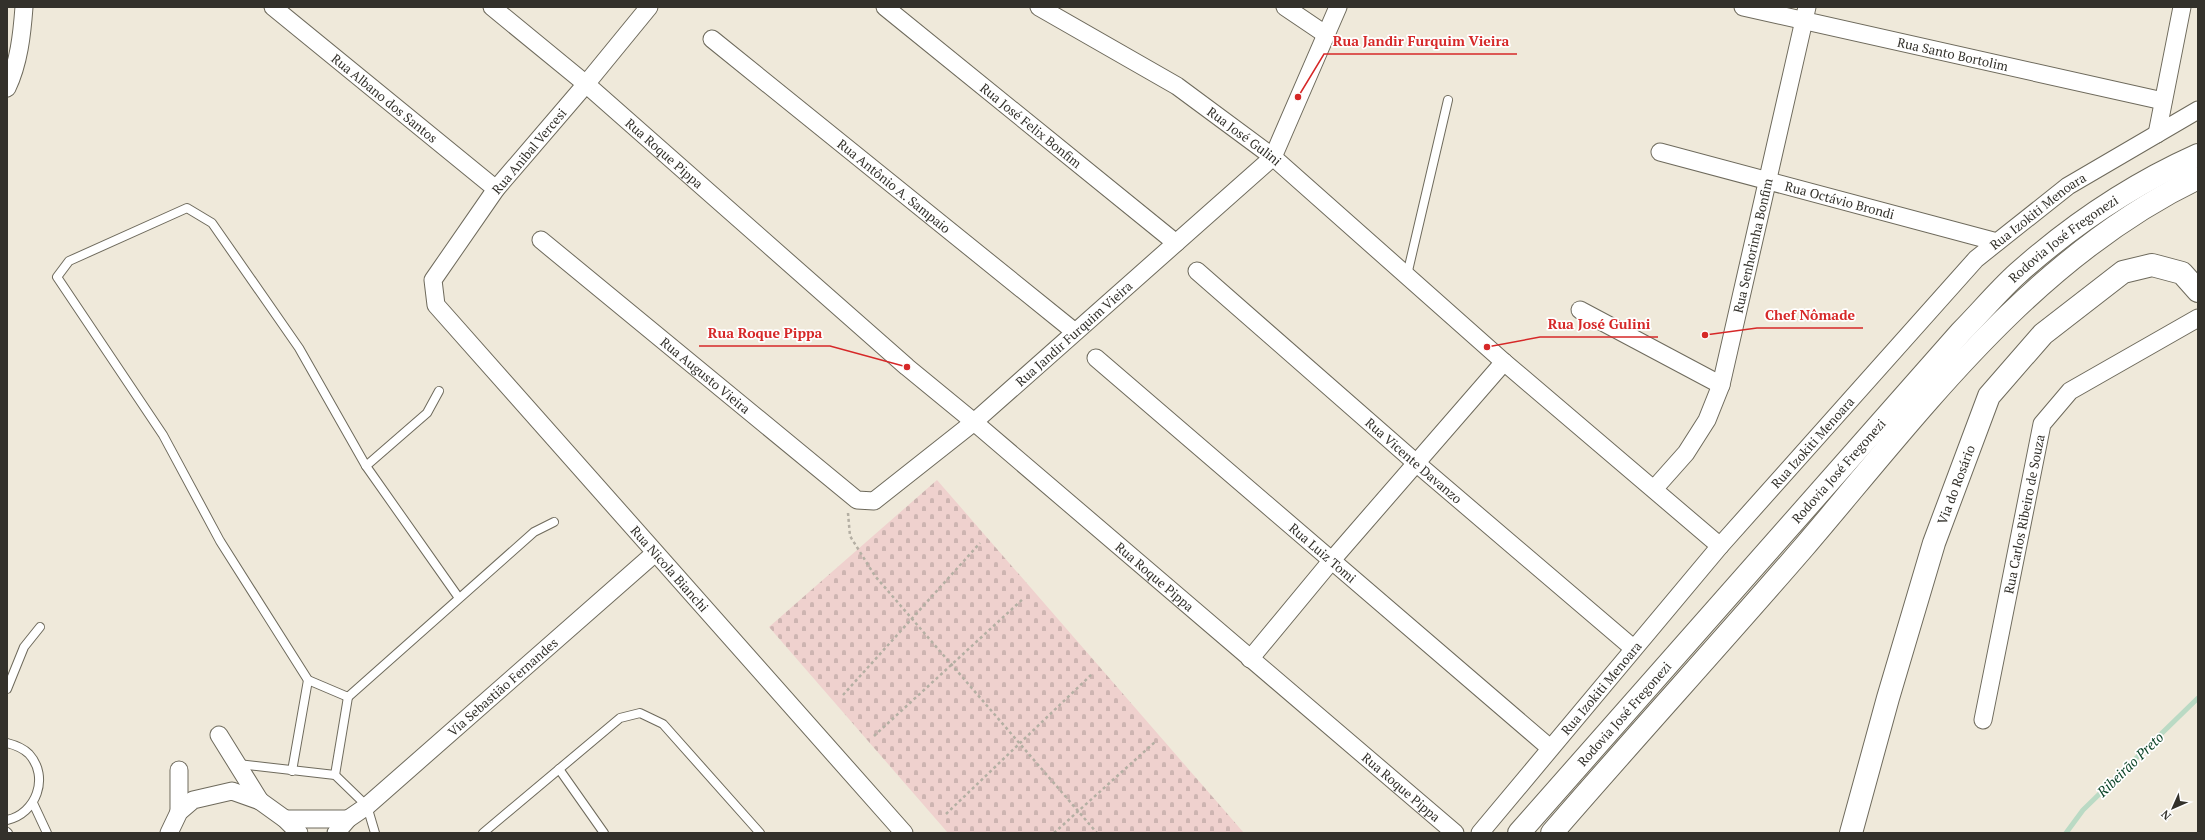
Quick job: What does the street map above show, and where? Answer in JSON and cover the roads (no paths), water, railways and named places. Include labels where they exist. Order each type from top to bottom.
[{"type":"main road","name":"Rodovia José Fregonezi","points":[[1519,833],[1956,338],[2017,274],[2069,230],[2120,194],[2198,155]]},
{"type":"main road","name":"Rodovia José Fregonezi","points":[[1552,833],[1799,552],[1976,346],[2032,292],[2084,247],[2135,213],[2198,178]]},
{"type":"main road","name":"Via do Rosário","points":[[1852,833],[1888,698],[1934,543],[1989,396],[2043,334],[2123,272],[2152,265],[2182,273],[2198,291]]},
{"type":"main road","points":[[1564,833],[1606,771]]},
{"type":"street","points":[[7,88],[13,75],[22,32],[24,7]]},
{"type":"street","name":"Rua Albano dos Santos","points":[[273,7],[496,189]]},
{"type":"street","name":"Rua Roque Pippa","points":[[492,7],[586,84],[907,367],[974,422],[1455,833]]},
{"type":"street","name":"Rua Anibal Vercesi","points":[[436,305],[433,280],[496,189],[586,84],[649,7]]},
{"type":"street","name":"Rua José Felix Bonfim","points":[[885,7],[1176,243]]},
{"type":"street","name":"Rua José Gulini","points":[[1040,7],[1177,86],[1273,157],[1504,362],[1720,546]]},
{"type":"street","points":[[1285,7],[1325,34]]},
{"type":"street","name":"Rua Jandir Furquim Vieira","points":[[874,501],[974,422],[1273,157],[1338,7]]},
{"type":"street","name":"Rua Santo Bortolim","points":[[1743,7],[1805,14],[2163,101]]},
{"type":"street","points":[[2157,134],[2182,7]]},
{"type":"street","name":"Rua Senhorinha Bonfim","points":[[1654,490],[1686,452],[1707,420],[1721,385],[1805,14]]},
{"type":"street","name":"Rua Antônio A. Sampaio","points":[[712,39],[1075,332]]},
{"type":"street","name":"Rua Izokiti Menoara","points":[[1480,833],[1633,648],[1720,546],[1976,259],[2068,186],[2198,110]]},
{"type":"street","name":"Rua Octávio Brondi","points":[[1660,152],[1997,242]]},
{"type":"street","name":"Rua Augusto Vieira","points":[[541,240],[846,492],[857,500],[874,501]]},
{"type":"street","name":"Rua Vicente Davanzo","points":[[1198,271],[1415,462],[1633,648]]},
{"type":"street","name":"Rua Nicola Bianchi","points":[[436,305],[904,833]]},
{"type":"street","points":[[1580,310],[1721,385]]},
{"type":"street","name":"Rua Carlos Ribeiro de Souza","points":[[1983,720],[2042,424],[2070,391],[2198,318]]},
{"type":"street","name":"Rua Luiz Tomi","points":[[1096,358],[1550,748]]},
{"type":"street","points":[[1250,659],[1415,462],[1504,362]]},
{"type":"street","name":"Via Sebastião Fernandes","points":[[336,833],[348,819],[367,806],[655,553]]},
{"type":"street","points":[[219,736],[260,801]]},
{"type":"street","points":[[179,770],[179,812]]},
{"type":"street","points":[[169,833],[179,812],[193,800],[232,791],[260,801],[286,819],[299,833]]},
{"type":"street","points":[[286,819],[348,819]]},
{"type":"lane","points":[[1407,276],[1448,100]]},
{"type":"lane","points":[[348,697],[308,680],[220,541],[163,436],[57,277],[69,261],[187,208],[212,223],[299,348],[366,466],[459,598]]},
{"type":"lane","points":[[366,466],[426,413],[439,391]]},
{"type":"lane","points":[[335,775],[348,697],[534,532],[554,522]]},
{"type":"lane","points":[[7,689],[24,646],[40,628]]},
{"type":"lane","points":[[292,770],[308,680]]},
{"type":"lane","points":[[483,833],[620,718],[640,714],[663,724],[760,833]]},
{"type":"lane","points":[[7,743],[18,746],[29,755],[36,766],[39,778],[38,791],[32,803],[23,813],[7,820]]},
{"type":"lane","points":[[238,764],[335,775],[367,806],[376,833]]},
{"type":"lane","points":[[559,769],[604,833]]},
{"type":"lane","points":[[32,803],[47,833]]},
{"type":"waterway","name":"Ribeirão Preto","points":[[2066,833],[2083,810],[2198,698]]},
{"type":"place","name":"Rua Jandir Furquim Vieira","points":[[1298,97]]},
{"type":"place","name":"Chef Nômade","points":[[1705,335]]},
{"type":"place","name":"Rua José Gulini","points":[[1487,347]]},
{"type":"place","name":"Rua Roque Pippa","points":[[907,367]]}]
